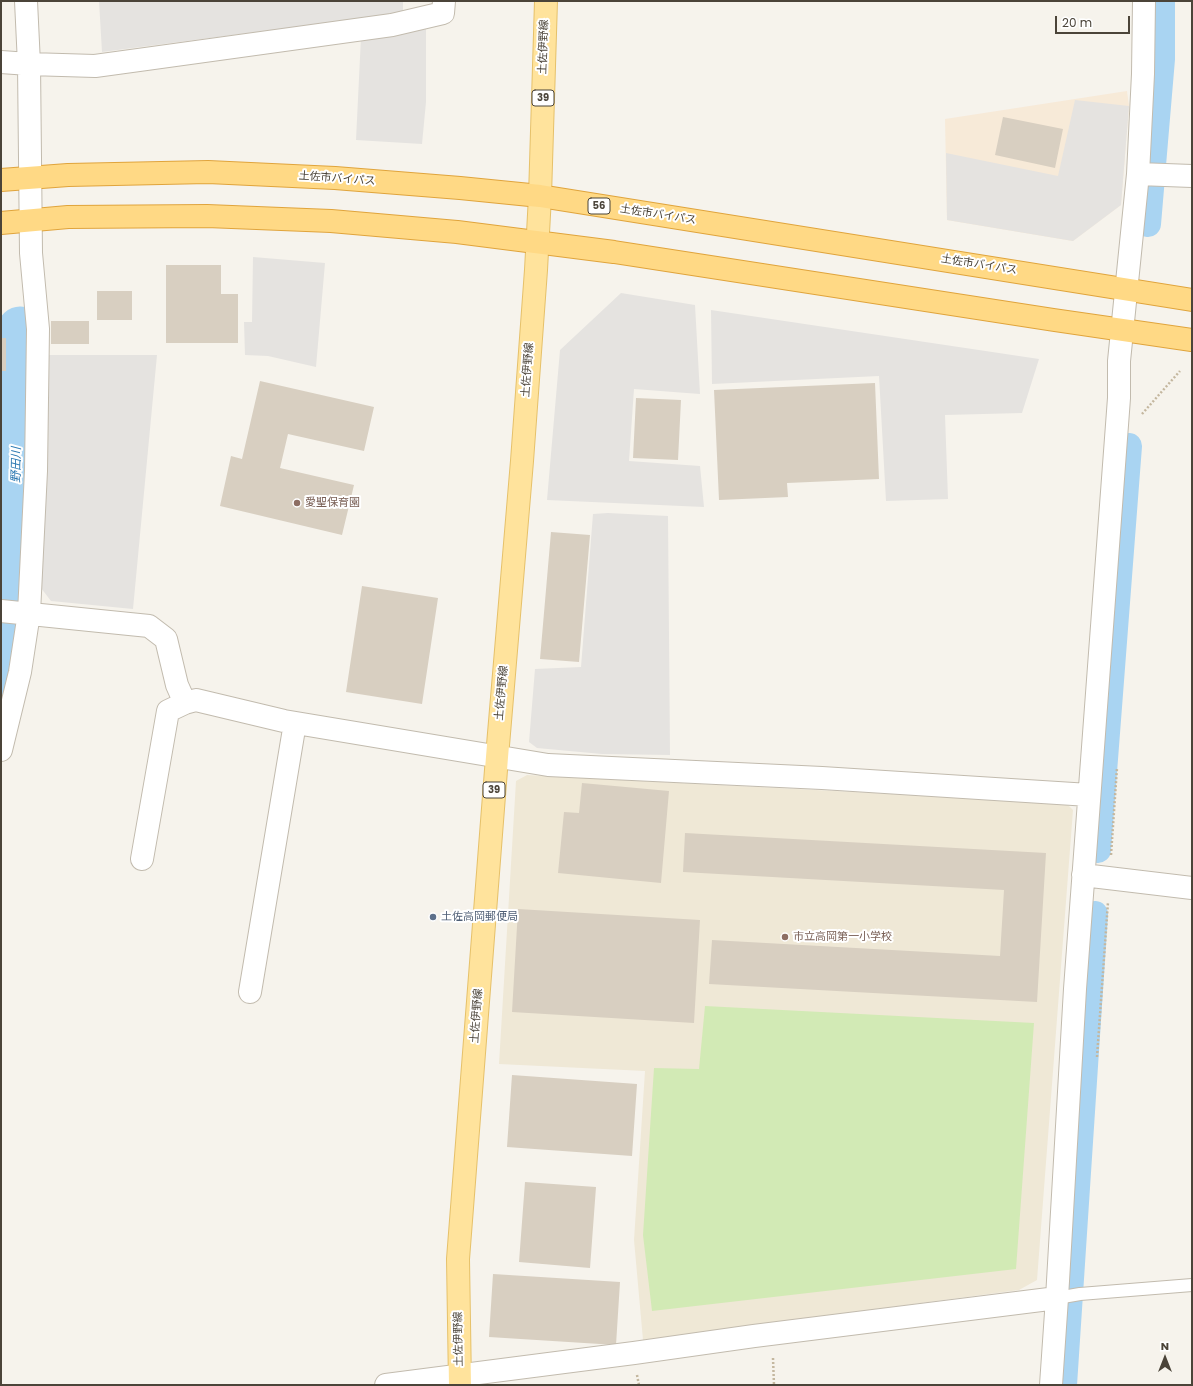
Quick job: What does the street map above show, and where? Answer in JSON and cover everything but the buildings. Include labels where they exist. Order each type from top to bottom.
[{"type":"highway","name":"土佐市バイパス","points":[[1,180],[68,174],[208,172],[335,178],[540,196],[1192,300]]},
{"type":"highway","points":[[1,223],[68,217],[207,216],[331,221],[457,232],[614,252],[1122,331],[1192,340]]},
{"type":"main road","name":"土佐伊野線","points":[[460,1381],[458,1259],[521,468],[537,242],[540,196],[546,1]]},
{"type":"street","points":[[1,750],[20,672],[29,613],[36,471],[38,329],[31,253],[26,1]]},
{"type":"street","points":[[1,62],[96,66],[392,25],[443,13],[444,1]]},
{"type":"street","points":[[1051,1385],[1058,1298],[1075,997],[1119,398],[1118,361],[1126,290],[1150,175],[1143,74],[1144,1]]},
{"type":"street","points":[[1150,175],[1192,176]]},
{"type":"street","points":[[1,611],[149,626],[166,639],[177,685],[185,703]]},
{"type":"street","points":[[142,859],[168,711],[185,703],[196,700],[295,723],[548,765],[822,778],[1089,795]]},
{"type":"street","points":[[250,992],[295,723]]},
{"type":"street","points":[[1084,874],[1192,888]]},
{"type":"street","points":[[386,1385],[460,1381],[754,1336],[1058,1298]]},
{"type":"lane","points":[[1058,1298],[1080,1294],[1192,1286]]},
{"type":"path","points":[[1142,414],[1180,371]]},
{"type":"path","points":[[1097,1058],[1118,765]]},
{"type":"shaded area","points":[[99,1],[403,1],[403,13],[102,52]]},
{"type":"shaded area","points":[[426,29],[426,102],[422,144],[356,140],[361,37]]},
{"type":"shaded area","points":[[1127,91],[1129,106],[1121,205],[1073,241],[947,220],[945,119]]},
{"type":"shaded area","points":[[1075,100],[1129,106],[1121,205],[1073,241],[947,220],[946,153],[1058,176]]},
{"type":"shaded area","points":[[253,257],[325,263],[316,367],[268,356],[245,355],[244,322],[252,322]]},
{"type":"shaded area","points":[[621,293],[695,305],[700,394],[634,389],[629,461],[700,466],[704,507],[547,500],[560,350]]},
{"type":"shaded area","points":[[711,310],[1039,359],[1022,413],[945,415],[948,499],[886,501],[879,376],[712,384]]},
{"type":"shaded area","points":[[47,355],[157,355],[133,609],[51,601],[41,588]]},
{"type":"shaded area","points":[[1,476],[8,476],[6,602],[1,602]]},
{"type":"shaded area","points":[[608,513],[668,516],[670,755],[602,754],[537,748],[529,742],[535,669],[581,667],[593,514]]},
{"type":"shaded area","name":"市立高岡第一小学校","points":[[527,775],[1066,803],[1073,810],[1037,1280],[1019,1290],[643,1340],[634,1240],[645,1071],[499,1064],[516,781]]},
{"type":"green space","points":[[705,1006],[1034,1023],[1016,1269],[652,1311],[643,1235],[654,1068],[699,1069]]},
{"type":"waterway","points":[[1148,224],[1162,59],[1162,1]]},
{"type":"waterway","name":"野田川","points":[[14,602],[20,329]]},
{"type":"waterway","points":[[1098,850],[1129,446]]},
{"type":"waterway","name":"野田川","points":[[1,691],[9,655],[13,622]]},
{"type":"waterway","points":[[1064,1385],[1095,914]]},
{"type":"place","name":"愛聖保育園","points":[[297,503]]},
{"type":"place","name":"土佐高岡郵便局","points":[[433,917]]},
{"type":"place","name":"市立高岡第一小学校","points":[[785,937]]}]
